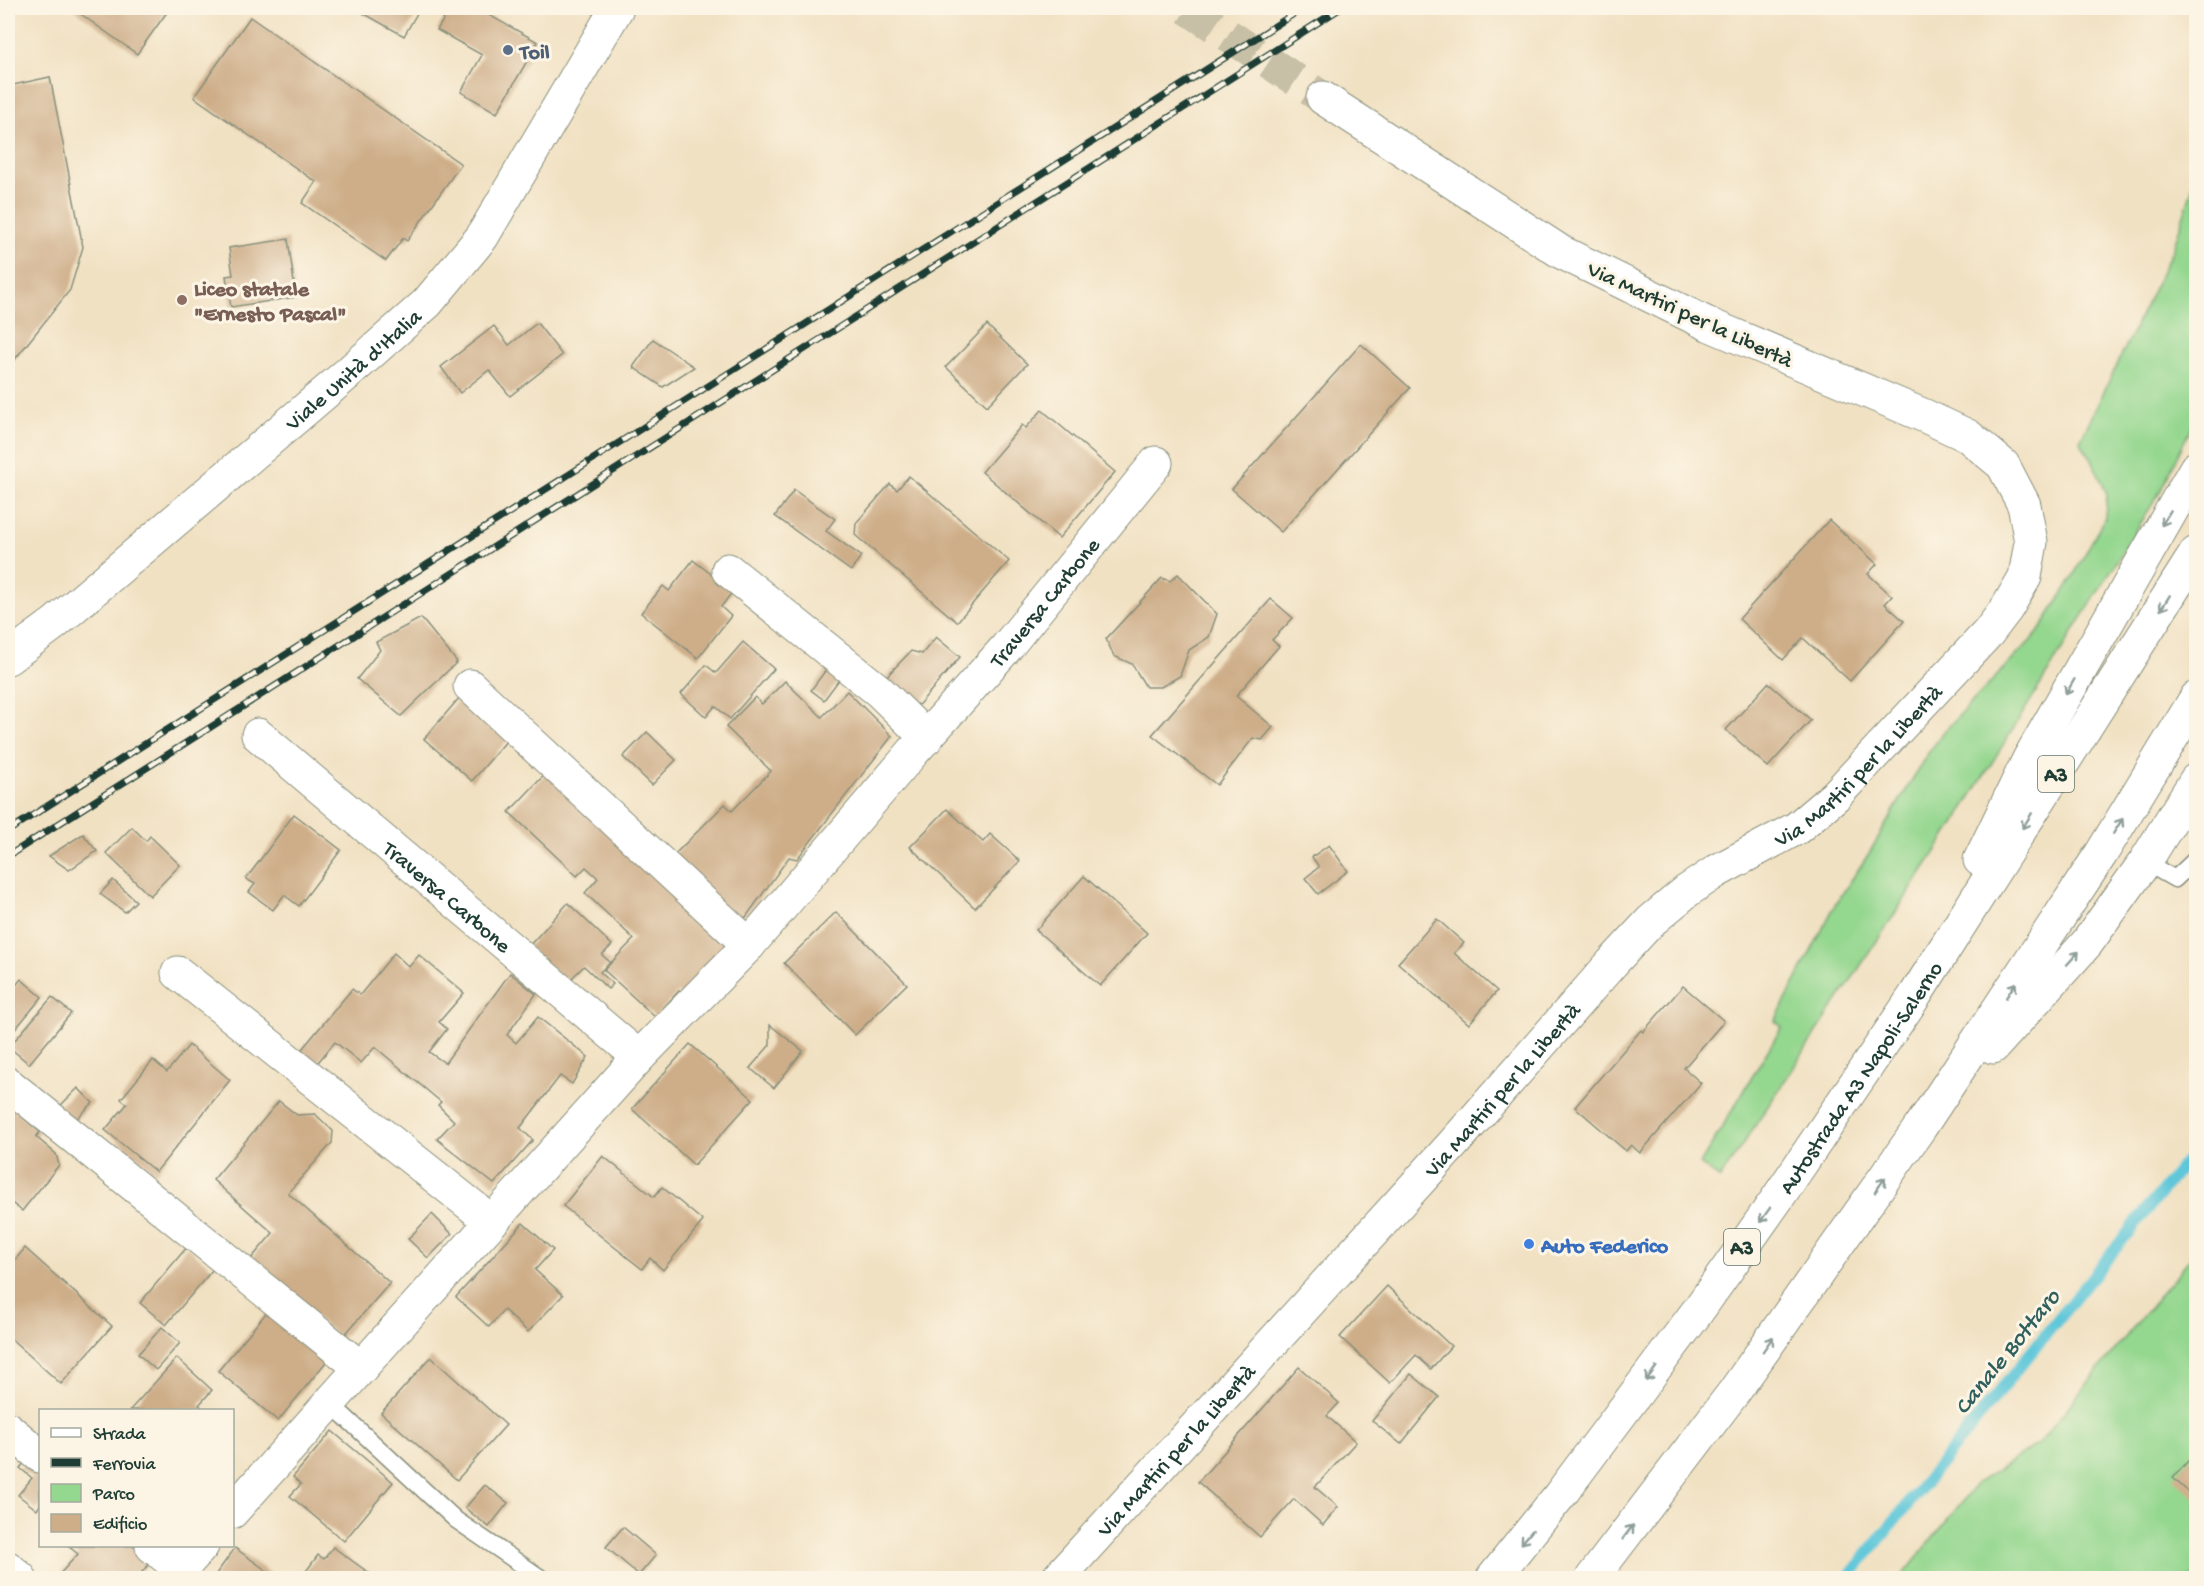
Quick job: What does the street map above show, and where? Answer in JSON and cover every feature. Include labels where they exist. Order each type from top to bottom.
[{"type":"main road","name":"Viale Unità d'Italia","points":[[8,658],[55,623],[428,303],[482,237],[617,8]]},
{"type":"main road","name":"Via Martiri per la Libertà","points":[[1058,1578],[1453,1144],[1611,963],[1651,921],[1687,891],[1717,871],[1797,828],[1835,796],[1988,633],[2007,608],[2025,577],[2031,542],[2025,505],[2003,465],[1968,436],[1710,325],[1561,252],[1323,98]]},
{"type":"main road","name":"Traversa Carbone","points":[[234,1510],[639,1057],[749,945],[1006,648],[1156,463]]},
{"type":"main road","points":[[1917,994],[2029,759],[2196,468]]},
{"type":"main road","name":"Autostrada A3 Napoli-Salerno","points":[[1493,1578],[1560,1495],[1696,1312],[1917,994],[2196,554]]},
{"type":"main road","points":[[728,570],[870,684],[927,738]]},
{"type":"main road","points":[[470,686],[749,945]]},
{"type":"main road","points":[[1592,1578],[1734,1392],[1921,1126],[2101,854],[2196,698]]},
{"type":"main road","name":"Traversa Carbone","points":[[258,735],[639,1057]]},
{"type":"main road","points":[[1921,1126],[2087,943],[2145,862],[2196,780]]},
{"type":"main road","points":[[178,973],[491,1221]]},
{"type":"main road","points":[[8,1084],[361,1368]]},
{"type":"main road","points":[[8,1429],[39,1455]]},
{"type":"main road","points":[[155,1547],[185,1564]]},
{"type":"main road","points":[[8,1568],[20,1578]]},
{"type":"lane","points":[[2145,862],[2175,879],[2196,859]]},
{"type":"lane","points":[[331,1404],[456,1520],[540,1578]]},
{"type":"green space","points":[[2196,177],[2196,417],[2160,492],[1952,827],[1720,1179],[1700,1164],[1782,1027],[1775,1021],[1835,905],[1868,855],[1926,756],[1948,727],[2038,633],[2071,580],[2105,517],[2107,494],[2091,458],[2080,441],[2173,249]]},
{"type":"green space","points":[[2196,1251],[2196,1578],[1901,1578],[1977,1483],[2037,1445]]},
{"type":"building","points":[[77,8],[170,8],[137,54],[75,10]]},
{"type":"building","points":[[354,8],[420,8],[404,36]]},
{"type":"building","points":[[450,8],[476,8],[538,42],[497,113],[461,92],[482,55],[437,30]]},
{"type":"building","points":[[250,17],[461,164],[407,241],[403,238],[386,261],[302,203],[316,182],[194,97]]},
{"type":"building","points":[[50,77],[83,247],[70,290],[8,368],[8,86]]},
{"type":"building","points":[[288,239],[296,297],[231,307],[226,276],[233,275],[229,248]]},
{"type":"building","points":[[537,323],[562,355],[510,396],[489,370],[460,393],[441,367],[494,326],[509,345]]},
{"type":"building","points":[[987,325],[1027,364],[987,406],[946,367]]},
{"type":"building","points":[[653,339],[694,367],[663,387],[633,367]]},
{"type":"building","points":[[1361,344],[1410,388],[1281,532],[1232,489]]},
{"type":"building","points":[[1042,410],[1115,472],[1059,538],[982,472],[1022,425],[1026,428]]},
{"type":"building","points":[[909,476],[1009,561],[957,622],[855,535],[856,523],[890,484],[897,490]]},
{"type":"building","points":[[794,490],[835,519],[826,531],[861,556],[851,571],[775,516]]},
{"type":"building","points":[[1829,520],[1877,564],[1868,574],[1892,596],[1885,604],[1904,621],[1850,681],[1803,638],[1783,660],[1739,619]]},
{"type":"building","points":[[693,560],[733,591],[721,607],[731,616],[698,658],[641,613],[663,586],[669,591]]},
{"type":"building","points":[[1178,574],[1217,614],[1209,637],[1189,650],[1180,676],[1161,687],[1146,687],[1132,664],[1114,656],[1106,639],[1162,578],[1170,581]]},
{"type":"building","points":[[1271,599],[1293,618],[1272,640],[1279,646],[1236,696],[1273,727],[1262,740],[1253,738],[1217,785],[1152,735]]},
{"type":"building","points":[[421,618],[457,662],[401,716],[357,679],[380,650],[376,642]]},
{"type":"building","points":[[936,637],[960,657],[915,709],[884,679],[911,651],[922,654]]},
{"type":"building","points":[[743,642],[774,669],[730,719],[715,706],[706,717],[681,694],[706,665],[716,673]]},
{"type":"building","points":[[828,667],[841,677],[824,700],[811,690]]},
{"type":"building","points":[[785,681],[822,717],[847,691],[892,736],[797,859],[789,857],[746,917],[735,922],[670,859],[725,804],[732,811],[771,771],[726,727],[755,697],[762,704]]},
{"type":"building","points":[[1768,683],[1811,720],[1768,767],[1726,730]]},
{"type":"building","points":[[460,697],[508,739],[472,781],[424,739]]},
{"type":"building","points":[[647,732],[676,760],[652,785],[623,757]]},
{"type":"building","points":[[550,769],[732,946],[679,1000],[679,991],[655,1017],[604,970],[634,939],[585,893],[598,878],[586,867],[577,876],[509,812]]},
{"type":"building","points":[[947,809],[983,842],[990,834],[1020,861],[975,908],[910,847]]},
{"type":"building","points":[[294,814],[341,850],[299,906],[284,895],[273,910],[249,892],[255,884],[246,879]]},
{"type":"building","points":[[132,827],[146,841],[150,836],[180,865],[150,896],[106,853]]},
{"type":"building","points":[[83,834],[97,851],[69,870],[49,856]]},
{"type":"building","points":[[1329,845],[1348,871],[1318,894],[1305,878],[1319,867],[1312,857]]},
{"type":"building","points":[[1084,876],[1147,933],[1100,986],[1036,930]]},
{"type":"building","points":[[113,880],[136,901],[125,912],[100,894]]},
{"type":"building","points":[[568,903],[612,945],[602,955],[610,962],[600,972],[613,984],[608,989],[584,966],[566,984],[528,947]]},
{"type":"building","points":[[836,912],[907,984],[855,1035],[784,963]]},
{"type":"building","points":[[1437,919],[1464,943],[1454,953],[1497,991],[1469,1024],[1398,963]]},
{"type":"building","points":[[394,953],[409,967],[419,955],[464,993],[439,1022],[447,1029],[429,1052],[445,1063],[510,973],[536,994],[507,1035],[516,1043],[538,1017],[588,1057],[572,1084],[560,1076],[520,1128],[533,1140],[494,1184],[437,1139],[454,1121],[438,1105],[441,1102],[375,1047],[361,1063],[335,1042],[314,1067],[298,1054],[352,989],[360,995]]},
{"type":"building","points":[[21,979],[42,997],[8,1038],[8,995]]},
{"type":"building","points":[[1683,986],[1724,1021],[1684,1068],[1701,1083],[1640,1153],[1631,1145],[1626,1151],[1575,1107],[1641,1030],[1643,1032]]},
{"type":"building","points":[[52,997],[71,1013],[29,1064],[9,1047]]},
{"type":"building","points":[[770,1025],[803,1051],[774,1088],[750,1068],[770,1045]]},
{"type":"building","points":[[690,1044],[753,1099],[694,1165],[632,1109]]},
{"type":"building","points":[[189,1045],[230,1080],[156,1172],[105,1130],[127,1104],[121,1099],[153,1060],[167,1072]]},
{"type":"building","points":[[78,1088],[93,1103],[70,1125],[56,1110]]},
{"type":"building","points":[[279,1101],[297,1115],[315,1114],[333,1131],[332,1143],[288,1193],[390,1283],[341,1339],[250,1260],[273,1233],[213,1180]]},
{"type":"building","points":[[11,1107],[40,1132],[36,1137],[56,1154],[59,1165],[22,1211],[8,1200],[8,1111]]},
{"type":"building","points":[[603,1156],[654,1197],[662,1187],[703,1221],[663,1270],[650,1258],[642,1269],[563,1206]]},
{"type":"building","points":[[432,1214],[452,1234],[428,1258],[408,1239]]},
{"type":"building","points":[[523,1223],[553,1250],[535,1270],[563,1295],[528,1332],[504,1310],[489,1327],[456,1297]]},
{"type":"building","points":[[187,1247],[213,1269],[166,1325],[140,1303]]},
{"type":"building","points":[[25,1248],[112,1326],[61,1384],[8,1336],[8,1268]]},
{"type":"building","points":[[1387,1286],[1451,1346],[1431,1369],[1416,1355],[1390,1383],[1340,1337]]},
{"type":"building","points":[[271,1307],[330,1357],[278,1421],[218,1371]]},
{"type":"building","points":[[162,1327],[180,1343],[156,1370],[138,1354]]},
{"type":"building","points":[[431,1357],[506,1425],[457,1480],[381,1413]]},
{"type":"building","points":[[177,1358],[212,1390],[199,1405],[204,1409],[131,1409]]},
{"type":"building","points":[[1299,1367],[1339,1403],[1327,1416],[1356,1442],[1315,1487],[1338,1507],[1323,1525],[1294,1499],[1260,1537],[1198,1482]]},
{"type":"building","points":[[1411,1374],[1439,1397],[1401,1444],[1372,1421]]},
{"type":"building","points":[[332,1431],[393,1482],[344,1541],[290,1496],[301,1484],[293,1477]]},
{"type":"building","points":[[2196,1452],[2196,1499],[2173,1478]]},
{"type":"building","points":[[31,1455],[39,1462],[39,1507],[37,1510],[18,1495],[32,1478],[20,1468]]},
{"type":"building","points":[[485,1485],[508,1503],[489,1527],[465,1508]]},
{"type":"building","points":[[623,1527],[656,1555],[639,1575],[606,1547]]},
{"type":"building","points":[[69,1547],[140,1547],[154,1558],[137,1578],[56,1578],[78,1554]]},
{"type":"building","points":[[333,1547],[376,1578],[301,1578],[318,1555],[324,1559]]},
{"type":"building","points":[[235,1548],[277,1578],[213,1578]]},
{"type":"waterway","name":"Canale Bottaro","points":[[1848,1578],[2196,1149]]},
{"type":"tunnel","points":[[1187,8],[1323,98]]},
{"type":"railway","points":[[8,831],[1303,8]]},
{"type":"railway","points":[[8,856],[1341,8]]},
{"type":"place","name":"Toil","points":[[508,50]]},
{"type":"place","name":"Liceo statale \"Ernesto Pascal\"","points":[[182,300]]},
{"type":"place","name":"Auto Federico","points":[[1529,1244]]}]
